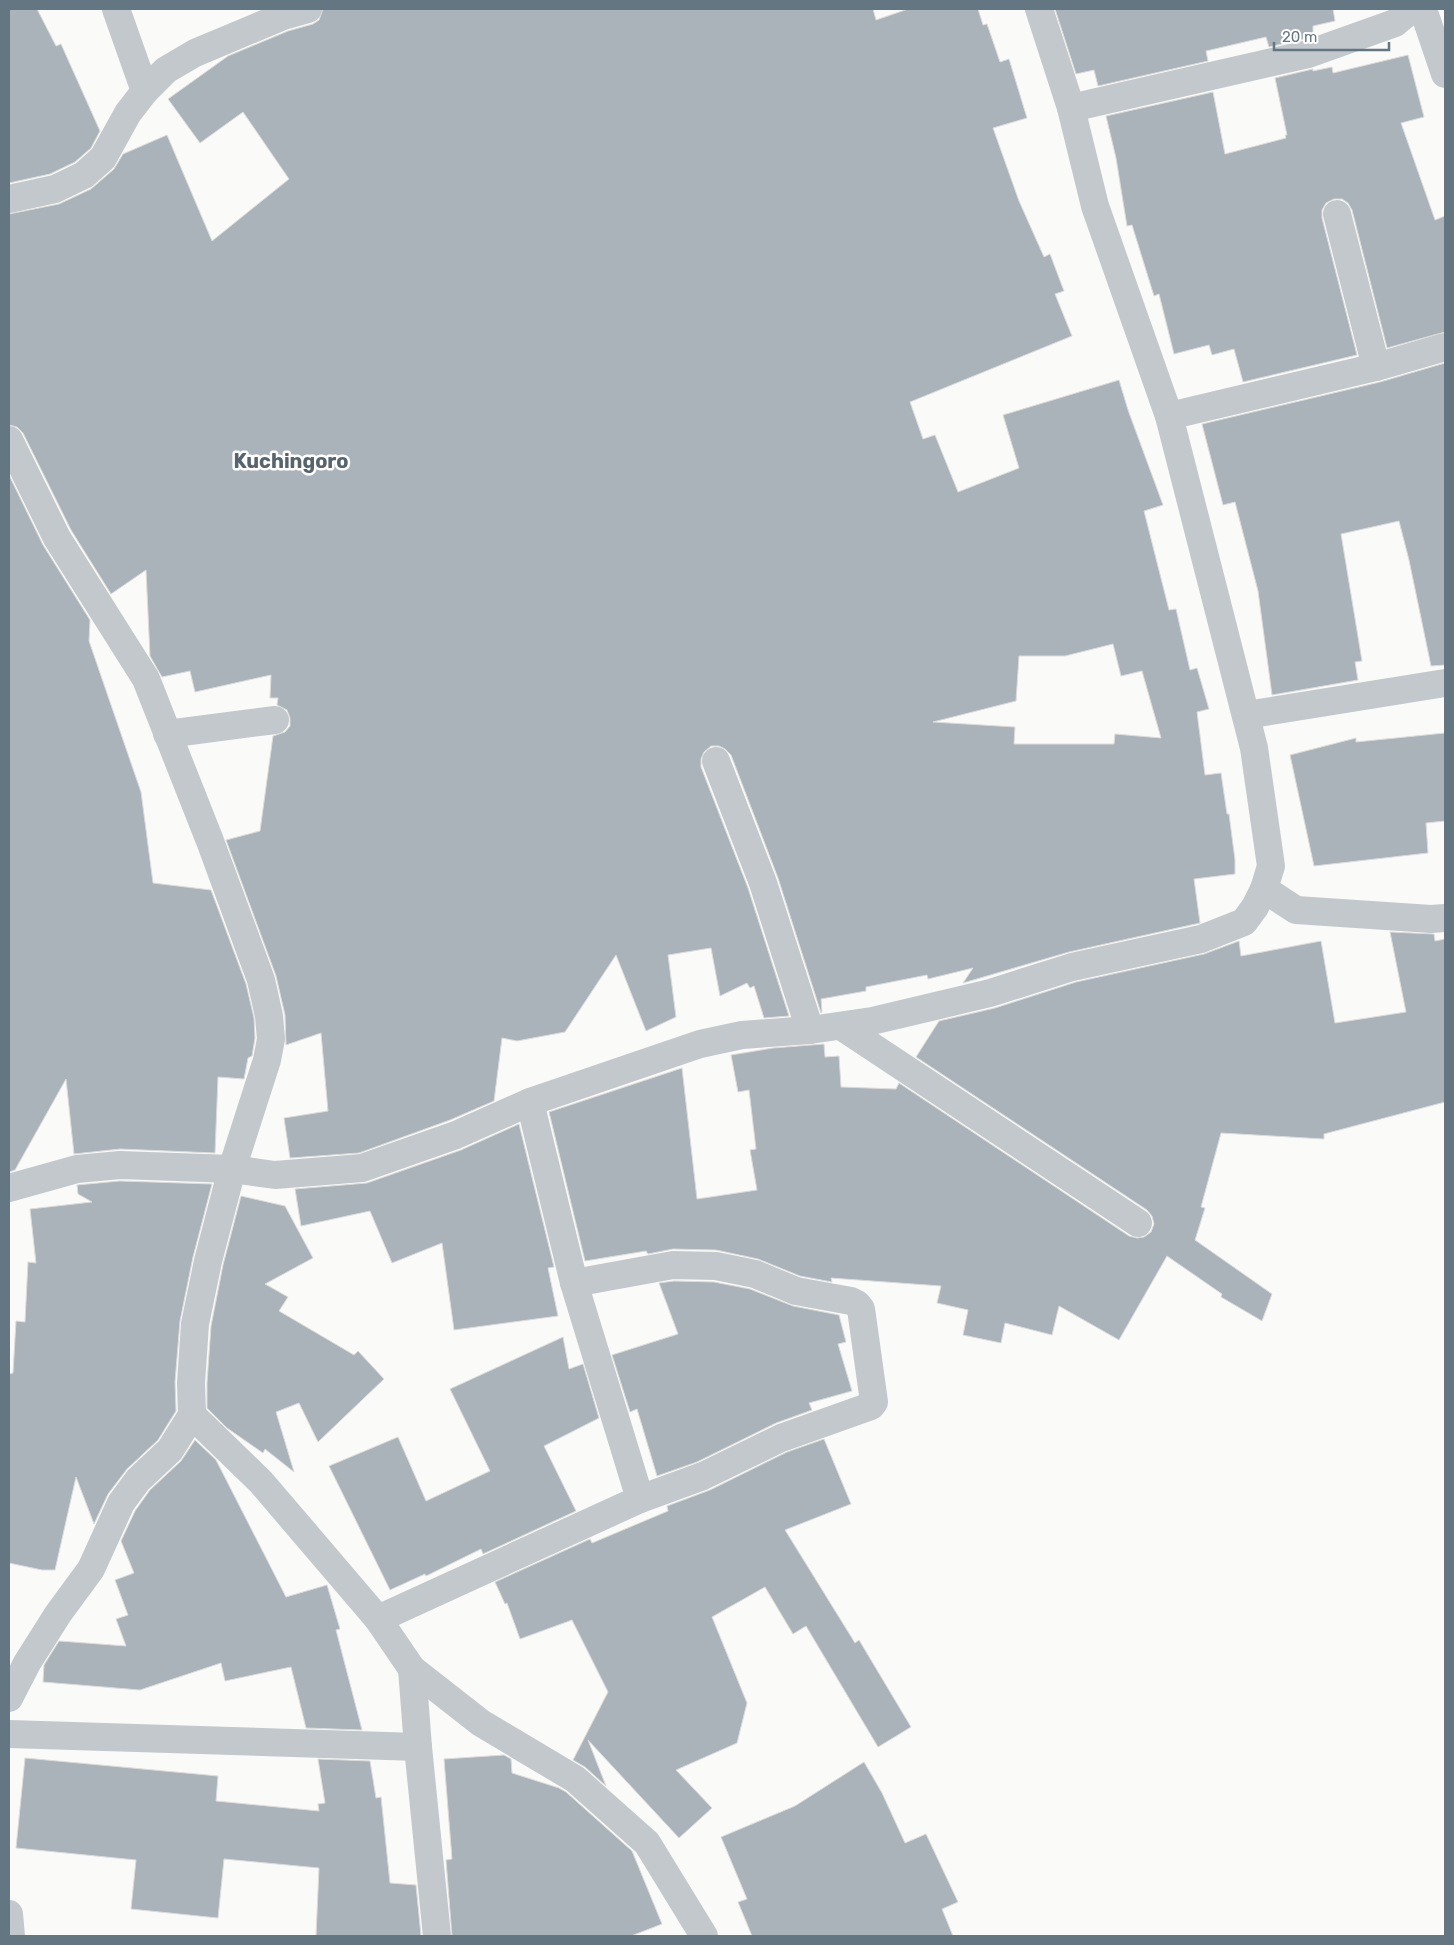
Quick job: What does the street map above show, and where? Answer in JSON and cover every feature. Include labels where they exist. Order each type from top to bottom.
[{"type":"street","points":[[116,9],[145,91]]},
{"type":"street","points":[[9,199],[55,189],[84,175],[103,158],[128,113],[145,91],[166,70],[195,53],[283,16],[308,9]]},
{"type":"street","points":[[9,1188],[77,1169],[120,1164],[232,1169],[275,1175],[362,1168],[456,1135],[530,1102],[700,1044],[742,1035],[810,1030],[882,1019],[990,993],[1072,968],[1201,939],[1244,922],[1255,907],[1264,889],[1271,866],[1254,748],[1169,416],[1095,206],[1071,108],[1039,9]]},
{"type":"street","points":[[1071,108],[1308,54],[1395,23],[1412,9]]},
{"type":"street","points":[[1423,9],[1445,74]]},
{"type":"street","points":[[1337,214],[1376,367]]},
{"type":"street","points":[[1169,416],[1376,367],[1445,347]]},
{"type":"street","points":[[9,440],[57,538],[146,680],[210,841],[261,980],[271,1040],[267,1060],[232,1169],[208,1261],[196,1324],[191,1383],[192,1415],[170,1450],[138,1480],[121,1503],[91,1569],[58,1614],[27,1663],[9,1698]]},
{"type":"street","points":[[1246,715],[1445,683]]},
{"type":"street","points":[[167,734],[275,720]]},
{"type":"street","points":[[716,761],[763,882],[810,1030]]},
{"type":"street","points":[[1264,889],[1296,910],[1431,919],[1445,918]]},
{"type":"street","points":[[841,1026],[1138,1223]]},
{"type":"street","points":[[530,1102],[574,1283],[640,1499]]},
{"type":"street","points":[[378,1619],[640,1499],[703,1476],[781,1438],[871,1406],[874,1402],[861,1309],[851,1301],[796,1290],[755,1274],[716,1266],[673,1265],[574,1283]]},
{"type":"street","points":[[192,1415],[261,1482],[378,1619],[412,1669],[481,1723],[575,1779],[647,1842],[704,1936]]},
{"type":"street","points":[[412,1669],[437,1936]]},
{"type":"street","points":[[9,1734],[418,1746]]},
{"type":"street","points":[[9,1914],[11,1936]]},
{"type":"building","points":[[9,9],[37,9],[56,46],[61,44],[100,131],[91,148],[75,162],[50,174],[9,183]]},
{"type":"building","points":[[323,9],[873,9],[876,20],[908,9],[978,9],[983,25],[987,24],[1000,62],[1009,59],[1027,118],[993,128],[1019,201],[1044,257],[1050,254],[1064,291],[1055,294],[1072,336],[910,402],[923,439],[935,435],[958,492],[1019,468],[1003,415],[1119,380],[1163,505],[1144,511],[1169,610],[1176,609],[1190,670],[1197,668],[1209,709],[1197,712],[1205,775],[1221,773],[1227,814],[1229,814],[1235,874],[1194,879],[1200,923],[1069,952],[963,983],[973,968],[928,979],[927,975],[866,987],[866,991],[821,999],[821,1013],[778,878],[731,755],[719,746],[711,746],[704,752],[701,759],[701,767],[748,888],[789,1016],[764,1018],[754,986],[750,988],[747,983],[720,996],[711,948],[668,955],[676,1017],[646,1031],[616,955],[565,1032],[517,1041],[502,1038],[494,1101],[450,1120],[359,1153],[290,1158],[284,1118],[328,1111],[321,1033],[286,1045],[285,1015],[276,976],[226,840],[260,831],[273,736],[285,732],[290,726],[290,718],[287,710],[277,705],[278,698],[270,698],[271,675],[195,692],[190,671],[162,677],[150,656],[146,570],[111,594],[71,530],[23,433],[17,427],[9,425],[9,214],[59,204],[91,189],[114,169],[123,154],[167,135],[212,241],[289,179],[243,112],[200,143],[168,99],[228,56],[288,31],[313,24],[319,20]],"holes":[[[1113,644],[1121,676],[1142,671],[1161,738],[1115,734],[1114,744],[1014,744],[1015,727],[933,722],[1016,701],[1019,656],[1065,656]]]},
{"type":"building","points":[[1055,9],[1333,9],[1335,21],[1313,26],[1313,36],[1304,39],[1269,47],[1266,37],[1206,51],[1208,61],[1098,86],[1094,70],[1076,74]]},
{"type":"building","points":[[1408,55],[1424,117],[1401,123],[1435,220],[1445,216],[1445,332],[1387,348],[1352,210],[1348,203],[1342,199],[1334,199],[1326,203],[1322,210],[1322,218],[1357,355],[1243,382],[1234,349],[1212,355],[1209,345],[1174,354],[1159,294],[1154,296],[1132,225],[1127,226],[1116,158],[1106,116],[1213,92],[1225,154],[1286,138],[1285,135],[1287,135],[1275,78],[1313,69],[1313,71],[1332,67],[1333,73]]},
{"type":"building","points":[[1445,363],[1445,665],[1431,666],[1399,521],[1341,534],[1362,661],[1355,662],[1358,680],[1272,695],[1258,591],[1235,502],[1223,505],[1202,424],[1380,382]]},
{"type":"building","points":[[9,475],[43,545],[90,620],[89,641],[141,792],[153,883],[211,890],[246,984],[254,1018],[255,1038],[252,1056],[248,1058],[244,1079],[218,1077],[215,1153],[120,1149],[74,1154],[66,1079],[15,1170],[9,1172]]},
{"type":"building","points":[[1445,733],[1445,821],[1426,823],[1428,853],[1314,866],[1290,755],[1356,738],[1356,742]]},
{"type":"building","points":[[1390,932],[1434,934],[1435,941],[1445,939],[1445,1102],[1324,1134],[1324,1139],[1221,1133],[1201,1207],[1205,1208],[1195,1240],[1272,1294],[1262,1321],[1221,1297],[1222,1294],[1167,1256],[1119,1340],[1059,1306],[1052,1335],[1005,1323],[1001,1343],[963,1335],[968,1310],[937,1303],[941,1286],[831,1278],[832,1282],[800,1276],[758,1259],[716,1250],[673,1249],[648,1254],[646,1251],[585,1261],[549,1112],[682,1068],[697,1199],[757,1190],[750,1150],[756,1149],[749,1090],[738,1092],[731,1055],[773,1048],[824,1044],[825,1057],[839,1056],[841,1087],[896,1089],[899,1083],[1129,1236],[1144,1237],[1151,1232],[1154,1224],[1152,1216],[1147,1210],[916,1057],[939,1021],[995,1008],[1076,982],[1204,954],[1239,941],[1241,956],[1321,941],[1335,1023],[1406,1012]]},
{"type":"building","points":[[519,1124],[554,1267],[548,1268],[558,1316],[454,1330],[442,1243],[392,1263],[370,1211],[301,1226],[295,1189],[367,1183],[461,1150]]},
{"type":"building","points":[[120,1181],[212,1184],[193,1257],[180,1321],[175,1382],[176,1411],[158,1440],[127,1469],[108,1494],[94,1524],[76,1477],[55,1570],[42,1570],[9,1563],[9,1374],[13,1373],[16,1321],[25,1322],[28,1262],[36,1263],[30,1209],[92,1202],[78,1194],[77,1185]]},
{"type":"building","points":[[241,1196],[285,1206],[313,1258],[265,1284],[288,1297],[279,1311],[354,1355],[358,1351],[384,1379],[318,1442],[299,1403],[276,1412],[294,1472],[265,1449],[263,1453],[227,1428],[207,1408],[211,1326],[223,1265]]},
{"type":"building","points":[[674,1281],[714,1282],[750,1289],[793,1306],[839,1315],[846,1342],[838,1344],[852,1391],[809,1403],[812,1410],[776,1423],[697,1462],[657,1476],[637,1409],[630,1412],[612,1355],[678,1334],[659,1283]]},
{"type":"building","points":[[563,1337],[569,1369],[583,1364],[599,1418],[544,1446],[576,1511],[483,1554],[481,1549],[426,1576],[425,1574],[390,1590],[329,1466],[398,1437],[426,1501],[490,1471],[450,1389]]},
{"type":"building","points":[[824,1439],[851,1504],[785,1530],[855,1643],[859,1640],[911,1727],[878,1747],[806,1626],[793,1634],[765,1587],[712,1617],[747,1703],[737,1743],[676,1770],[712,1808],[679,1838],[588,1740],[606,1786],[585,1767],[573,1760],[608,1692],[572,1620],[520,1639],[507,1603],[505,1604],[495,1582],[590,1539],[592,1543],[668,1511],[667,1506],[710,1490],[787,1452]]},
{"type":"building","points":[[195,1440],[216,1460],[286,1597],[327,1585],[340,1629],[336,1630],[362,1730],[306,1728],[291,1667],[225,1681],[221,1663],[140,1690],[43,1682],[44,1665],[59,1641],[126,1646],[116,1619],[128,1615],[115,1580],[134,1573],[121,1541],[135,1511],[150,1490],[181,1461]]},
{"type":"building","points":[[504,1755],[511,1759],[512,1773],[566,1792],[632,1851],[662,1924],[631,1936],[452,1936],[446,1860],[452,1859],[444,1759]]},
{"type":"building","points":[[25,1758],[218,1776],[216,1801],[319,1811],[318,1804],[325,1803],[318,1759],[370,1761],[376,1798],[381,1797],[390,1883],[416,1885],[421,1936],[316,1936],[319,1868],[224,1859],[218,1918],[131,1909],[136,1860],[16,1848]]},
{"type":"building","points":[[864,1762],[882,1793],[905,1843],[926,1834],[958,1902],[942,1909],[953,1936],[752,1936],[738,1902],[747,1899],[721,1837],[795,1806]]},
{"type":"district","name":"Kuchingoro","points":[[291,461]]}]
